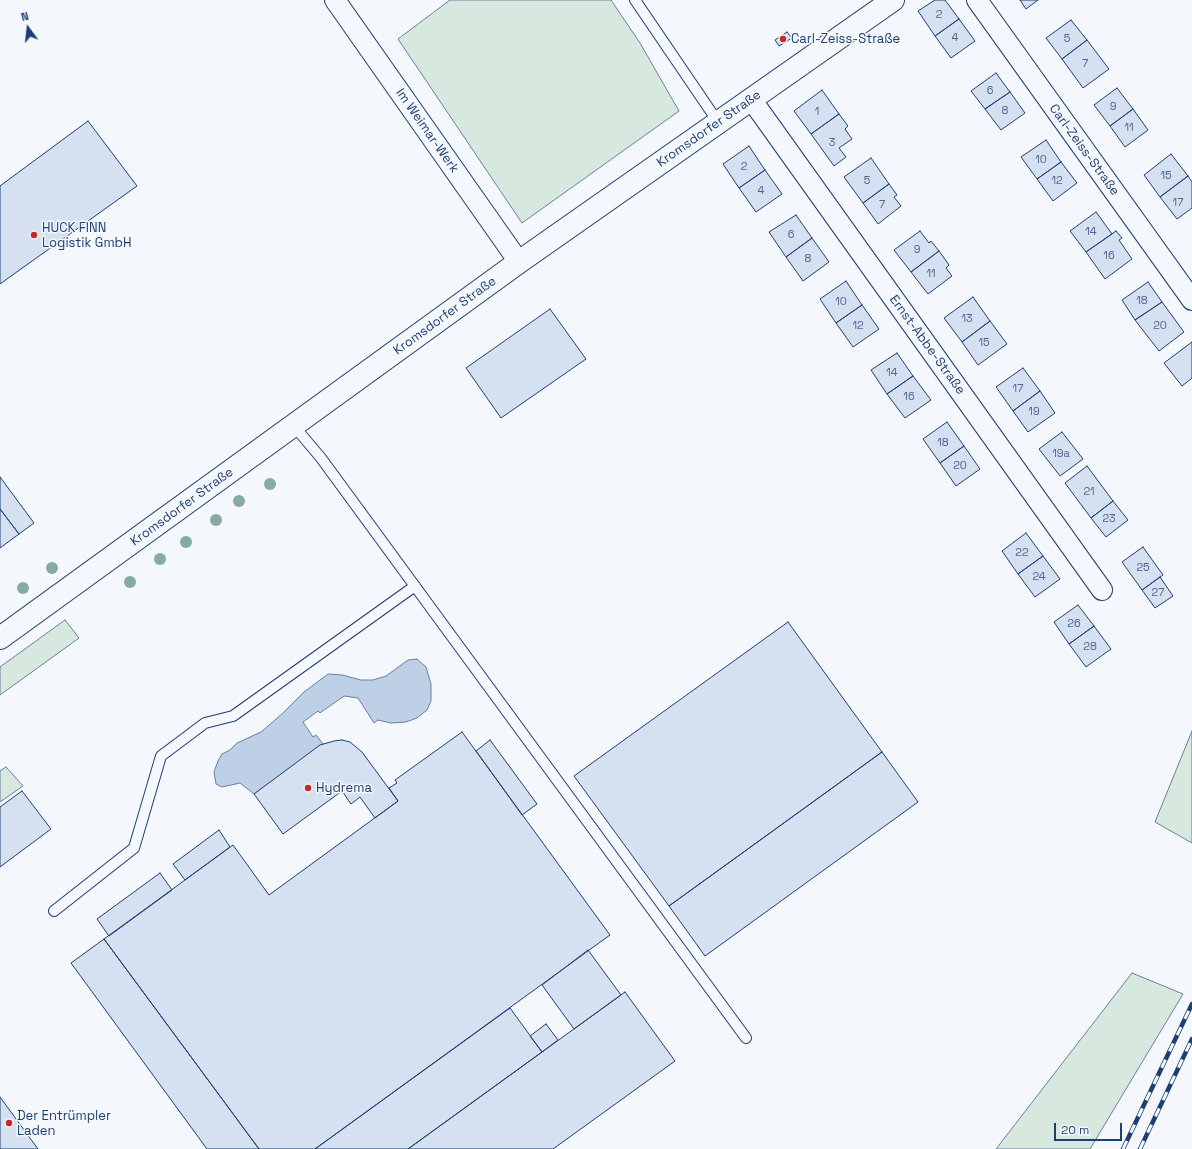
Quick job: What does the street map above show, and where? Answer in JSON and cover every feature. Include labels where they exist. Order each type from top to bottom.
[{"type":"street","name":"Im Weimar-Werk","points":[[335,0],[519,262]]},
{"type":"street","name":"Carl-Zeiss-Straße","points":[[977,0],[1192,300]]},
{"type":"street","name":"Kromsdorfer Straße","points":[[0,638],[519,262],[890,1]]},
{"type":"street","name":"Ernst-Abbe-Straße","points":[[751,99],[1102,590]]},
{"type":"lane","points":[[635,0],[718,122]]},
{"type":"lane","points":[[294,426],[321,458],[746,1038]]},
{"type":"lane","points":[[54,911],[134,848],[161,756],[205,723],[233,716],[415,586]]},
{"type":"shaded area","points":[[450,0],[611,0],[640,43],[679,111],[522,223],[398,39]]},
{"type":"shaded area","points":[[65,620],[79,638],[0,695],[0,667]]},
{"type":"shaded area","points":[[1192,731],[1192,843],[1155,822]]},
{"type":"shaded area","points":[[6,767],[23,786],[0,802],[0,771]]},
{"type":"shaded area","points":[[1132,973],[1183,994],[1090,1149],[996,1149]]},
{"type":"water","points":[[417,659],[426,667],[431,684],[431,701],[427,710],[417,718],[406,722],[391,723],[378,720],[374,723],[358,698],[344,696],[320,713],[318,711],[303,722],[313,737],[316,735],[323,744],[254,794],[240,783],[222,787],[216,784],[214,772],[222,754],[230,750],[237,743],[261,732],[304,692],[328,674],[342,675],[361,680],[373,680],[386,676],[408,660]]},
{"type":"building","points":[[935,0],[945,0],[959,19],[935,36],[918,11]]},
{"type":"building","points":[[1020,0],[1038,0],[1026,9]]},
{"type":"building","points":[[959,19],[975,41],[951,58],[935,36]]},
{"type":"building","points":[[1071,20],[1087,40],[1062,59],[1046,38]]},
{"type":"building","name":"Carl-Zeiss-Straße","points":[[787,32],[792,38],[779,46],[775,40]]},
{"type":"building","points":[[1087,40],[1109,69],[1083,88],[1062,59]]},
{"type":"building","points":[[996,73],[1010,92],[985,109],[971,91]]},
{"type":"building","points":[[1117,88],[1133,109],[1110,126],[1094,105]]},
{"type":"building","points":[[822,90],[839,114],[811,134],[794,111]]},
{"type":"building","points":[[1010,92],[1025,113],[1001,130],[985,109]]},
{"type":"building","points":[[1133,109],[1148,130],[1125,147],[1110,126]]},
{"type":"building","points":[[839,114],[848,126],[845,129],[852,139],[839,148],[846,157],[834,166],[811,134]]},
{"type":"building","name":"HUCK FINN Logistik GmbH","points":[[88,121],[137,186],[0,284],[0,186]]},
{"type":"building","points":[[1046,140],[1061,162],[1037,179],[1021,157]]},
{"type":"building","points":[[749,146],[765,170],[739,188],[723,164]]},
{"type":"building","points":[[1171,154],[1188,176],[1160,197],[1144,175]]},
{"type":"building","points":[[871,158],[889,184],[863,203],[844,177]]},
{"type":"building","points":[[1061,162],[1077,183],[1053,201],[1037,179]]},
{"type":"building","points":[[765,170],[782,194],[756,212],[739,188]]},
{"type":"building","points":[[1188,176],[1192,182],[1192,208],[1177,219],[1160,197]]},
{"type":"building","points":[[889,184],[897,195],[894,197],[901,206],[878,224],[863,203]]},
{"type":"building","points":[[1096,212],[1112,234],[1086,252],[1070,231]]},
{"type":"building","points":[[796,215],[812,238],[786,257],[769,232]]},
{"type":"building","points":[[920,231],[929,243],[931,241],[939,251],[911,272],[894,250]]},
{"type":"building","points":[[1116,231],[1122,238],[1119,240],[1132,259],[1105,279],[1086,252]]},
{"type":"building","points":[[812,238],[829,262],[803,281],[786,257]]},
{"type":"building","points":[[939,251],[949,265],[946,268],[952,276],[928,294],[911,272]]},
{"type":"building","points":[[846,281],[862,305],[836,323],[820,299]]},
{"type":"building","points":[[1148,282],[1162,302],[1135,320],[1122,300]]},
{"type":"building","points":[[973,297],[990,321],[962,342],[944,318]]},
{"type":"building","points":[[1162,302],[1184,332],[1159,351],[1135,320]]},
{"type":"building","points":[[862,305],[879,329],[853,347],[836,323]]},
{"type":"building","points":[[550,309],[586,359],[501,418],[466,368]]},
{"type":"building","points":[[990,321],[1007,344],[978,365],[962,342]]},
{"type":"building","points":[[1192,342],[1192,378],[1182,386],[1164,363]]},
{"type":"building","points":[[897,353],[913,376],[887,394],[871,370]]},
{"type":"building","points":[[1023,368],[1040,391],[1013,411],[996,387]]},
{"type":"building","points":[[913,376],[931,400],[905,418],[887,394]]},
{"type":"building","points":[[1040,391],[1055,413],[1028,432],[1013,411]]},
{"type":"building","points":[[947,422],[964,446],[940,463],[923,439]]},
{"type":"building","points":[[1062,432],[1083,459],[1060,476],[1039,449]]},
{"type":"building","points":[[964,446],[980,469],[956,486],[940,463]]},
{"type":"building","points":[[1087,466],[1113,501],[1091,518],[1065,483]]},
{"type":"building","points":[[0,477],[34,523],[19,534],[0,509]]},
{"type":"building","points":[[1113,501],[1128,520],[1106,537],[1091,518]]},
{"type":"building","points":[[0,509],[19,534],[0,548]]},
{"type":"building","points":[[1026,533],[1043,556],[1018,574],[1002,551]]},
{"type":"building","points":[[1143,547],[1163,575],[1142,590],[1122,562]]},
{"type":"building","points":[[1043,556],[1060,579],[1035,597],[1018,574]]},
{"type":"building","points":[[1160,577],[1173,596],[1155,608],[1142,590]]},
{"type":"building","points":[[1078,605],[1094,626],[1069,644],[1054,622]]},
{"type":"building","points":[[788,622],[882,752],[669,906],[574,776]]},
{"type":"building","points":[[1094,626],[1111,649],[1086,667],[1069,644]]},
{"type":"building","points":[[462,732],[610,935],[315,1149],[259,1149],[104,939],[233,845],[269,895],[398,801],[389,788],[397,783],[395,780]]},
{"type":"building","points":[[342,740],[350,742],[362,752],[398,801],[375,818],[360,797],[351,804],[342,791],[283,834],[254,794],[320,745]]},
{"type":"building","points":[[490,740],[537,804],[522,815],[476,751]]},
{"type":"building","points":[[882,752],[918,802],[705,956],[669,906]]},
{"type":"building","points":[[22,791],[51,829],[0,867],[0,807]]},
{"type":"building","points":[[219,830],[230,847],[185,880],[173,864]]},
{"type":"building","points":[[160,873],[172,890],[109,936],[97,919]]},
{"type":"building","points":[[104,939],[259,1149],[207,1149],[71,963]]},
{"type":"building","points":[[588,950],[621,995],[574,1029],[542,985]]},
{"type":"building","points":[[625,992],[675,1061],[553,1149],[408,1149]]},
{"type":"building","points":[[510,1008],[542,1052],[408,1149],[315,1149]]},
{"type":"building","points":[[546,1024],[558,1040],[542,1052],[530,1036]]},
{"type":"building","name":"Der Entrümpler Laden","points":[[0,1097],[38,1149],[0,1149]]},
{"type":"railway","points":[[1123,1149],[1192,1004]]},
{"type":"railway","points":[[1140,1149],[1192,1039]]},
{"type":"place","name":"Carl-Zeiss-Straße","points":[[783,39]]},
{"type":"place","name":"HUCK FINN Logistik GmbH","points":[[34,235]]},
{"type":"place","name":"Hydrema","points":[[308,788]]},
{"type":"place","name":"Der Entrümpler Laden","points":[[9,1123]]}]
